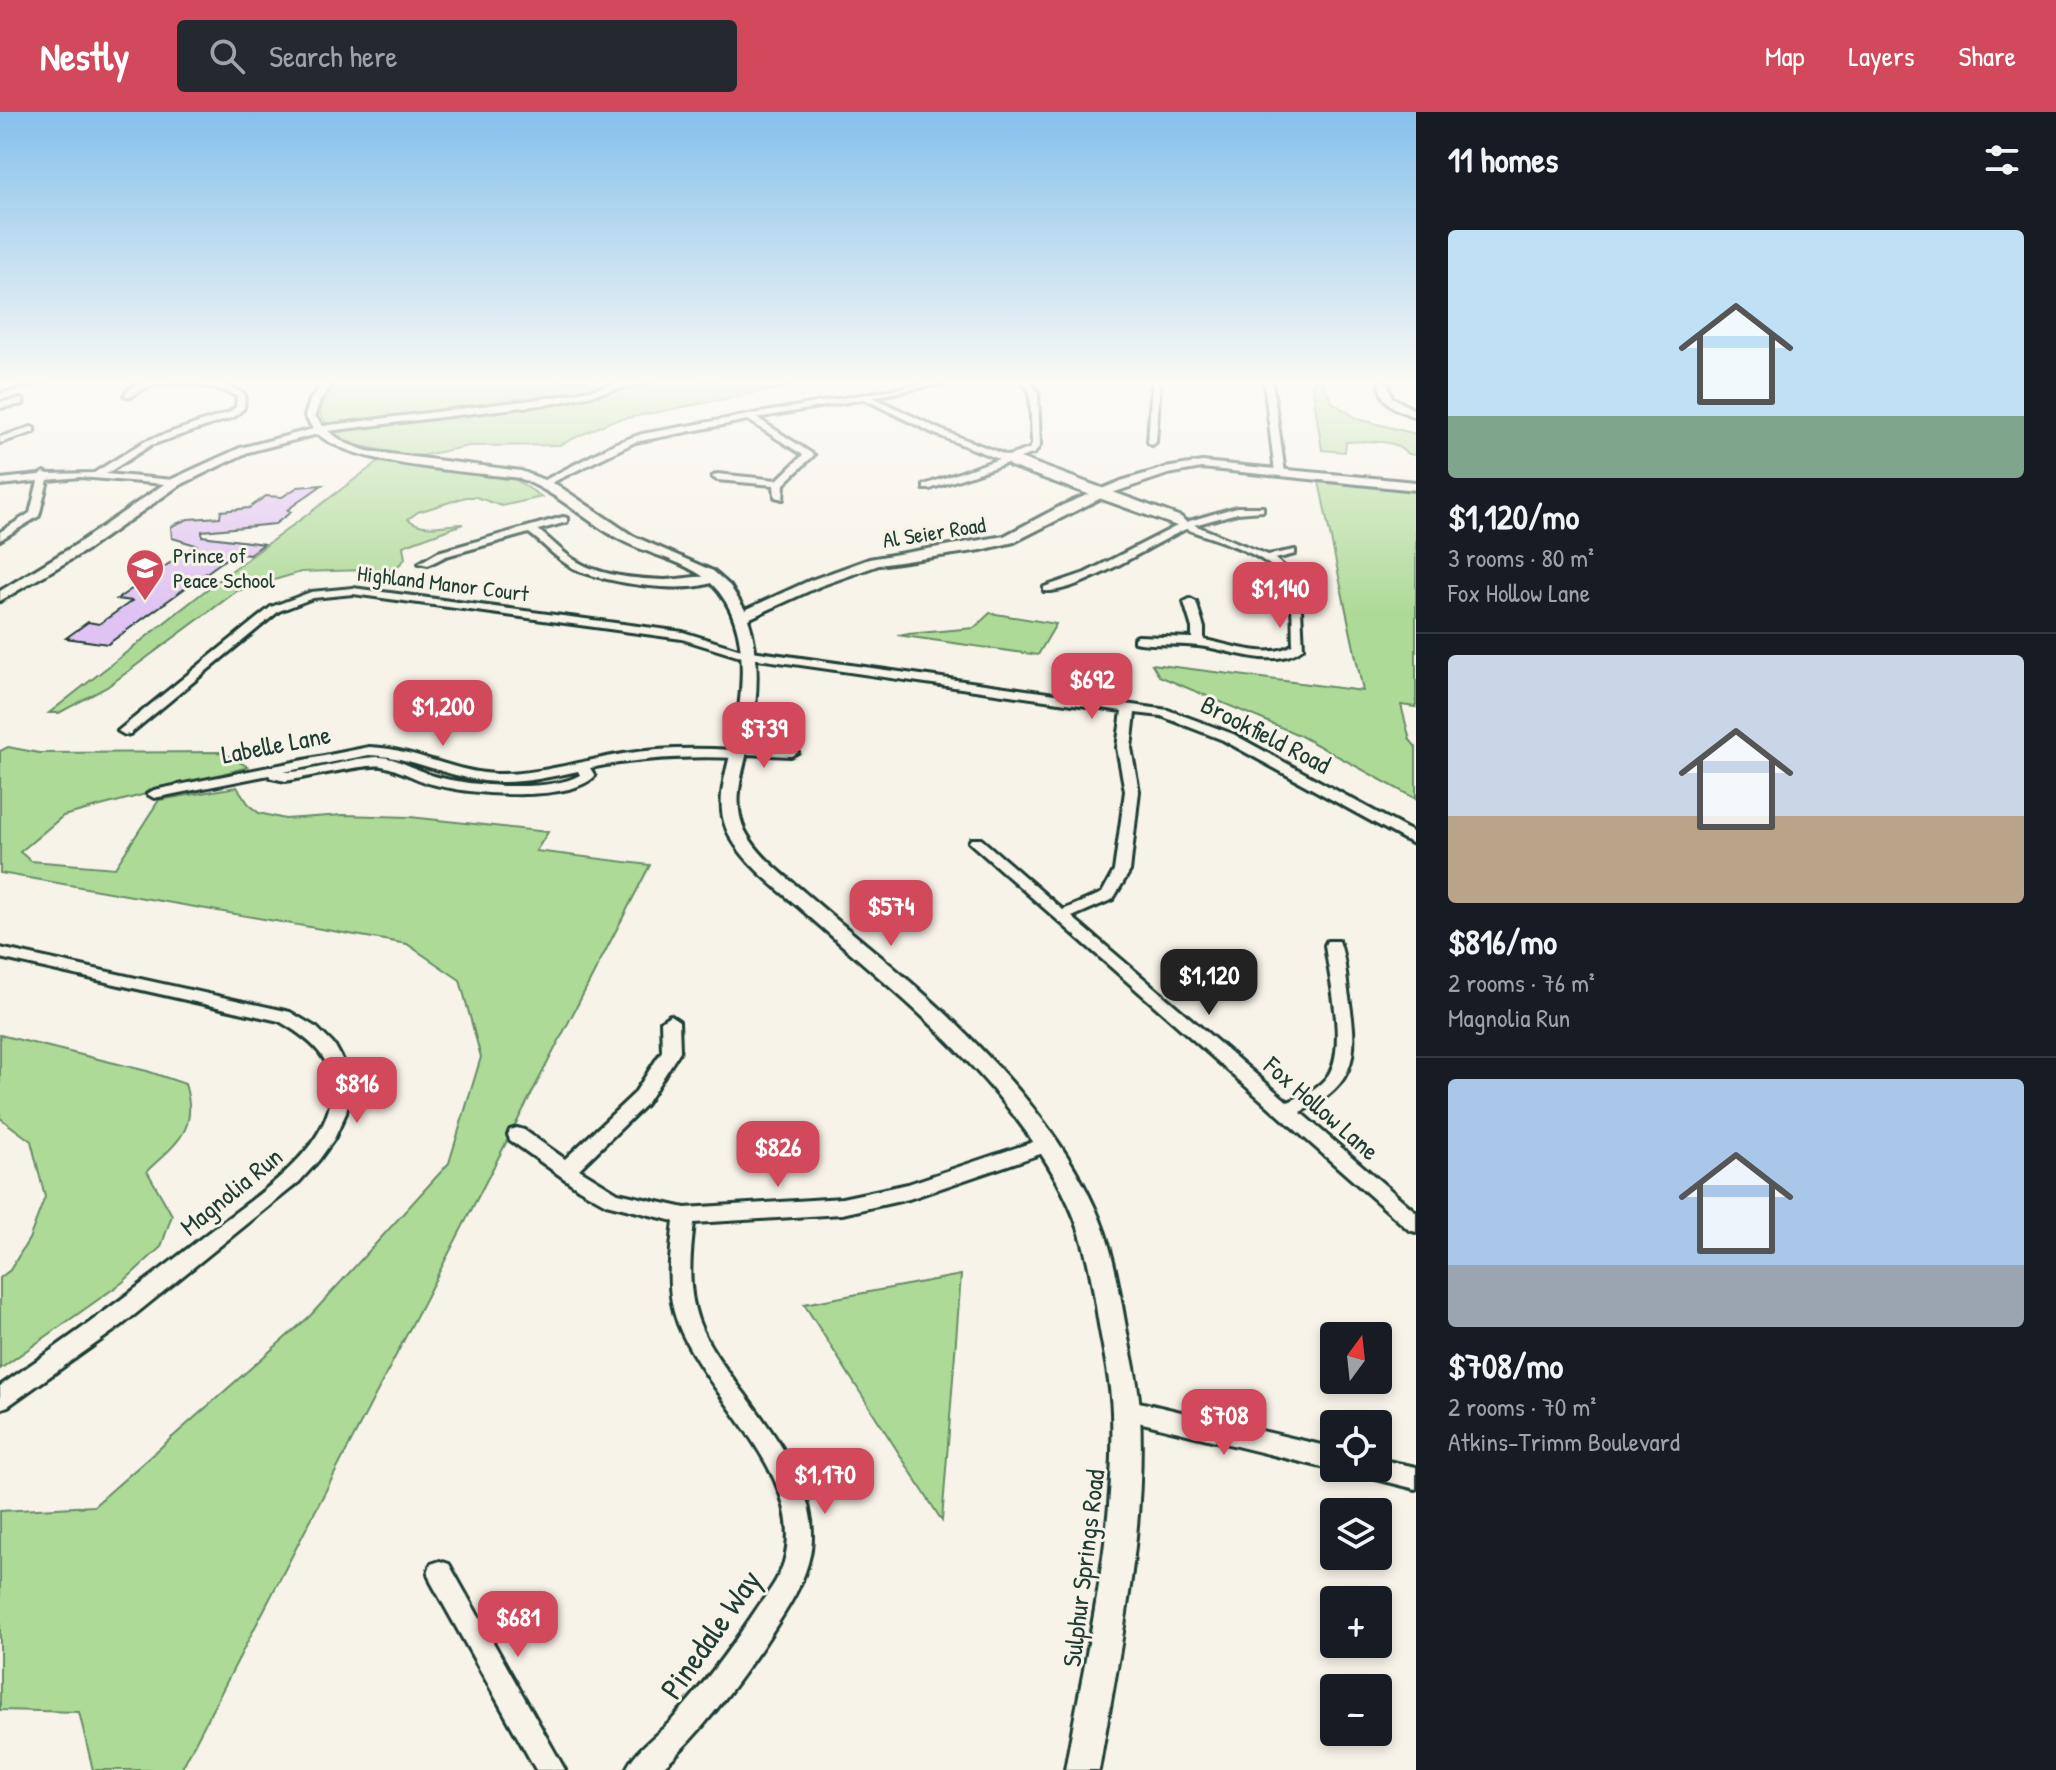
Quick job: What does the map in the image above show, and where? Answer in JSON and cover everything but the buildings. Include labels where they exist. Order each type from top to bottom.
[{"type":"street","points":[[97,475],[123,458]]},
{"type":"street","points":[[0,583],[159,482],[205,458]]},
{"type":"street","points":[[0,597],[82,547],[174,483],[222,458]]},
{"type":"street","name":"Sulphur Springs Road","points":[[398,458],[521,475],[546,482],[606,527],[644,547],[692,565],[715,579],[740,617],[751,654],[739,752],[729,788],[734,826],[755,857],[954,1035],[1012,1099],[1045,1145],[1094,1236],[1103,1268],[1126,1409],[1120,1536],[1082,1770]]},
{"type":"street","points":[[546,482],[596,458]]},
{"type":"street","points":[[717,477],[779,483],[805,458]]},
{"type":"street","points":[[1006,458],[1013,464],[1054,476],[1267,558],[1283,571],[1293,585],[1299,645],[1295,649],[1269,655],[1198,642],[1138,640]]},
{"type":"street","points":[[927,487],[1014,458]]},
{"type":"street","points":[[1278,458],[1280,473]]},
{"type":"street","name":"Al Seier Road","points":[[740,617],[834,575],[866,565],[909,554],[986,546],[1011,539],[1100,494],[1184,466],[1416,486]]},
{"type":"street","points":[[0,482],[44,475],[97,475],[174,483]]},
{"type":"street","points":[[0,537],[35,514],[44,475]]},
{"type":"street","points":[[779,483],[780,497]]},
{"type":"street","points":[[1048,589],[1087,576],[1184,525],[1216,513],[1260,509]]},
{"type":"street","points":[[424,563],[442,554],[563,520]]},
{"type":"street","points":[[530,529],[570,561],[596,572],[670,583],[689,584],[715,579]]},
{"type":"street","points":[[1267,558],[1291,552]]},
{"type":"street","name":"Highland Manor Court","points":[[125,731],[266,615],[297,599],[323,593],[353,591],[418,598],[683,636],[751,654]]},
{"type":"street","points":[[1190,602],[1198,628],[1198,642]]},
{"type":"street","name":"Brookfield Road","points":[[751,654],[1129,708],[1183,719],[1228,737],[1416,840]]},
{"type":"street","points":[[1062,916],[1108,896],[1122,871],[1132,791],[1124,748],[1129,708]]},
{"type":"street","points":[[739,752],[791,752]]},
{"type":"street","name":"Labelle Lane","points":[[154,794],[273,768],[276,775],[286,777],[381,761],[448,783],[506,791],[578,782],[588,776],[581,766],[653,754],[739,752]]},
{"type":"street","name":"Fox Hollow Lane","points":[[976,842],[1416,1224]]},
{"type":"street","points":[[1286,1111],[1316,1097],[1332,1083],[1342,1067],[1345,1048],[1333,945]]},
{"type":"street","name":"Magnolia Run","points":[[0,953],[284,1016],[311,1031],[331,1051],[337,1064],[342,1092],[333,1128],[311,1159],[292,1177],[114,1319],[0,1399]]},
{"type":"street","points":[[567,1169],[640,1099],[671,1051],[670,1021]]},
{"type":"street","points":[[517,1135],[613,1199],[685,1216],[842,1206],[909,1191],[1045,1145]]},
{"type":"street","name":"Pinedale Way","points":[[640,1770],[706,1702],[742,1655],[779,1597],[798,1557],[801,1518],[789,1481],[704,1358],[688,1322],[678,1274],[685,1216]]},
{"type":"street","points":[[1126,1409],[1320,1456]]},
{"type":"street","points":[[1392,1473],[1416,1478]]},
{"type":"street","points":[[440,1573],[551,1770]]},
{"type":"green space","points":[[378,462],[513,478],[542,497],[502,506],[476,497],[466,497],[418,512],[408,519],[427,526],[463,524],[403,546],[405,559],[395,569],[301,572],[237,591],[107,687],[59,713],[49,713],[215,583]]},
{"type":"green space","points":[[1318,477],[1416,487],[1416,707],[1401,705],[1410,740],[1416,747],[1416,799],[1299,735],[1159,676],[1152,664],[1363,691]]},
{"type":"green space","points":[[990,613],[1056,624],[1038,655],[897,635],[974,628]]},
{"type":"green space","points":[[8,747],[39,753],[222,752],[248,767],[63,816],[20,852],[31,861],[115,868],[159,800],[237,787],[259,813],[285,819],[343,815],[410,817],[548,832],[536,851],[650,865],[181,1770],[93,1770],[79,1712],[0,1710],[0,1511],[94,1506],[310,1316],[449,1163],[481,1057],[460,980],[407,944],[0,873],[0,751]]},
{"type":"green space","points":[[0,1035],[147,1071],[185,1084],[189,1113],[187,1124],[176,1143],[147,1171],[172,1215],[161,1247],[123,1282],[0,1369],[0,1278],[10,1270],[29,1239],[45,1197],[31,1141],[0,1118]]},
{"type":"green space","points":[[961,1275],[942,1521],[804,1304]]},
{"type":"place","name":"Prince of Peace School","points":[[145,602]]}]
